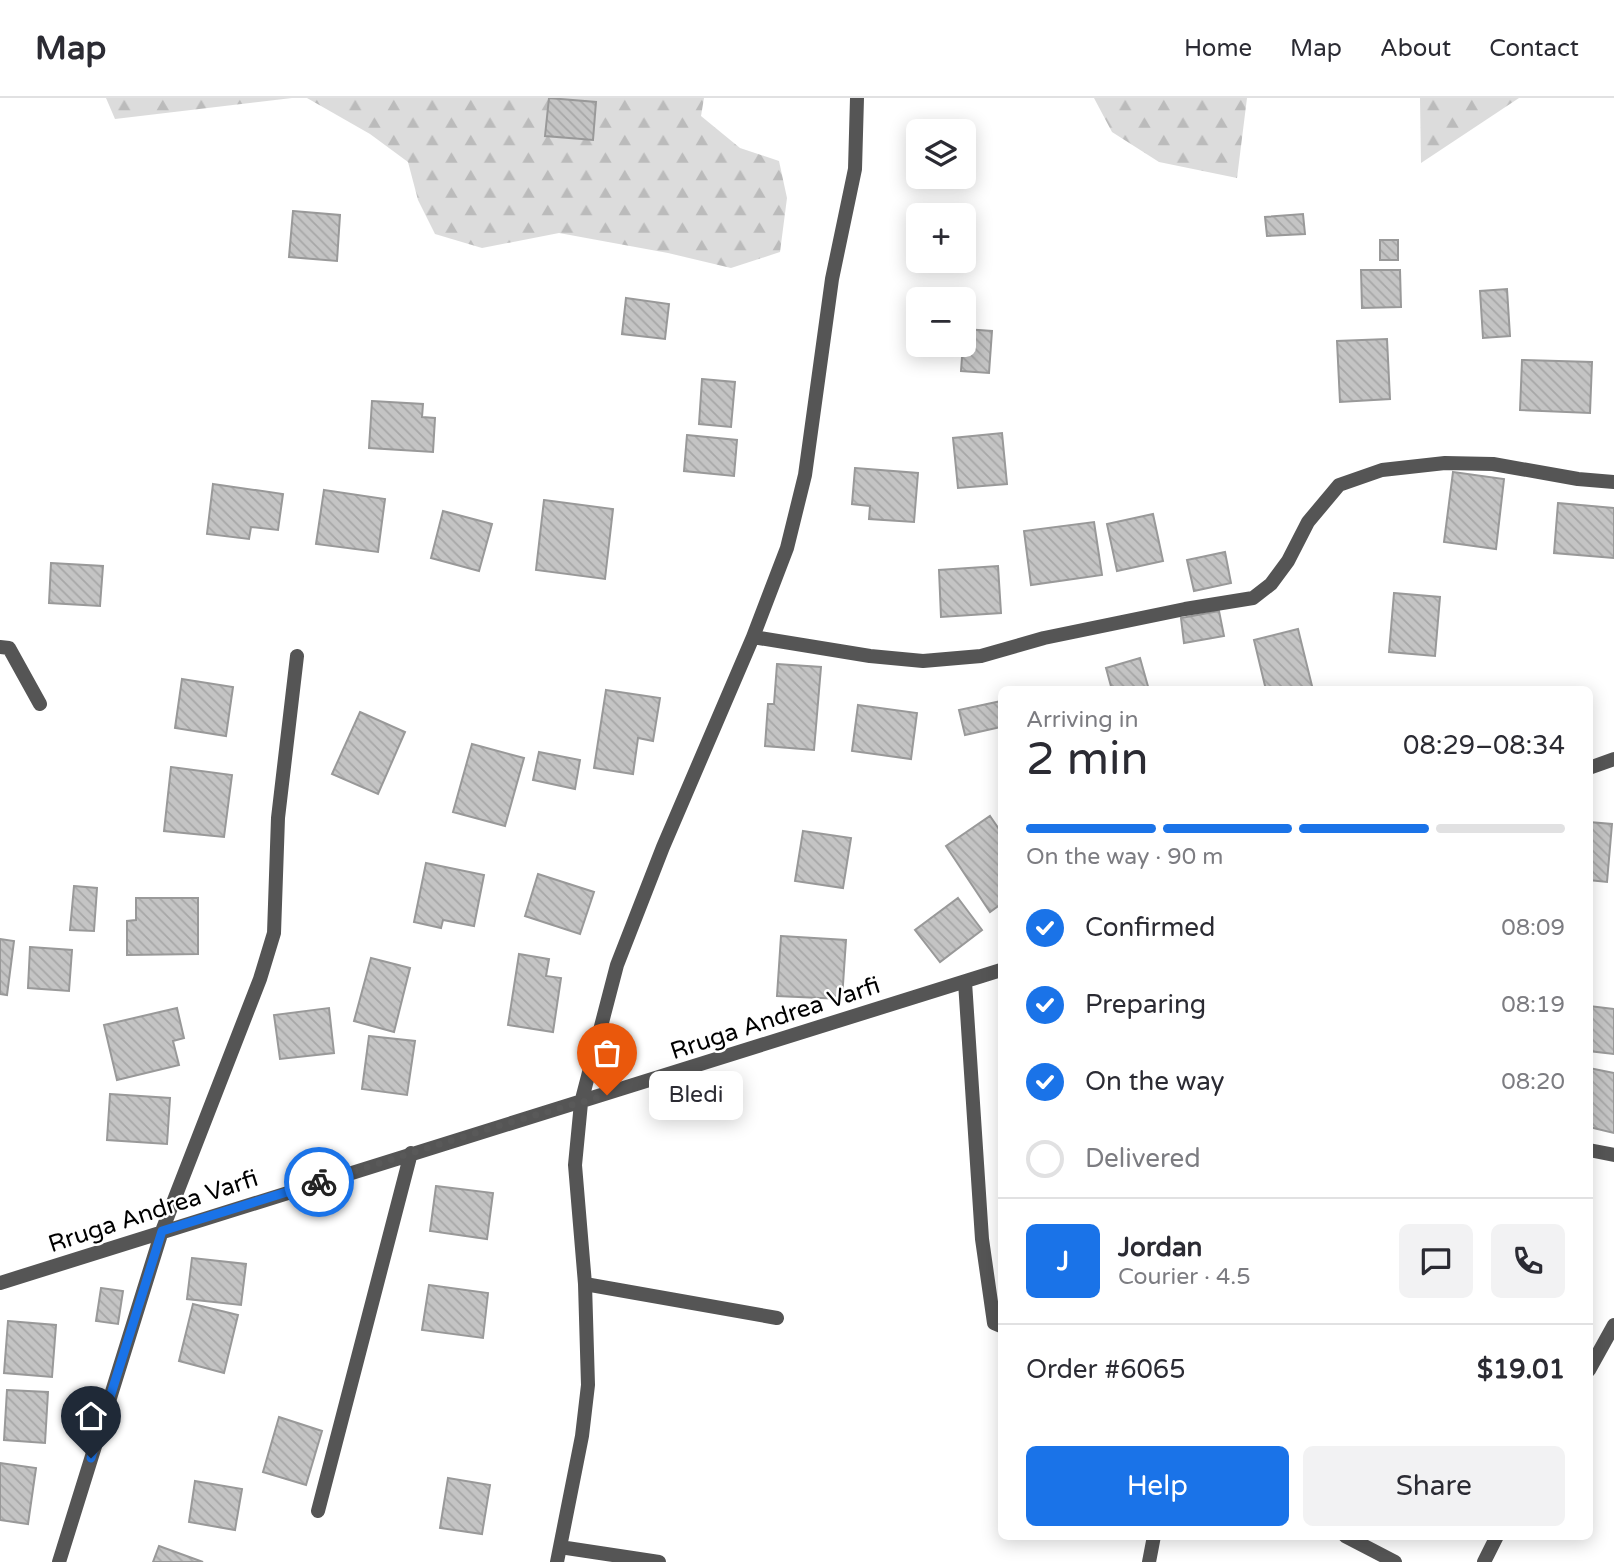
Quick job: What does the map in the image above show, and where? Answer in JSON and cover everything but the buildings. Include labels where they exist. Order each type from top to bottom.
[{"type":"street","points":[[659,1562],[559,1555],[582,1436],[587,1385],[585,1284],[575,1165],[581,1103],[617,965],[663,847],[753,637],[787,548],[805,475],[832,279],[855,169],[856,98]]},
{"type":"street","points":[[753,637],[870,656],[923,661],[981,656],[1044,638],[1253,598],[1272,584],[1288,561],[1308,522],[1339,485],[1382,470],[1445,463],[1493,464],[1578,479],[1614,482]]},
{"type":"street","points":[[0,647],[9,648],[40,704]]},
{"type":"street","points":[[59,1562],[162,1231],[260,979],[274,933],[278,818],[297,656]]},
{"type":"street","points":[[1593,767],[1614,759]]},
{"type":"street","name":"Rruga Andrea Varfi","points":[[0,1283],[998,972]]},
{"type":"street","points":[[965,982],[982,1240],[994,1323],[998,1325]]},
{"type":"street","points":[[1593,1151],[1614,1155]]},
{"type":"street","points":[[318,1511],[411,1153]]},
{"type":"street","points":[[585,1284],[777,1318]]},
{"type":"street","points":[[1593,1364],[1612,1334]]},
{"type":"street","points":[[1149,1562],[1153,1540]]},
{"type":"street","points":[[1353,1540],[1395,1562]]},
{"type":"street","points":[[1484,1562],[1495,1540]]},
{"type":"green space","points":[[106,98],[292,98],[115,119]]},
{"type":"green space","points":[[307,98],[704,98],[701,116],[740,148],[779,161],[787,198],[780,252],[731,268],[668,253],[559,233],[482,248],[435,234],[418,200],[408,162],[370,134]]},
{"type":"green space","points":[[1094,98],[1247,98],[1237,178],[1159,162],[1112,132]]},
{"type":"green space","points":[[1420,98],[1519,98],[1421,163]]},
{"type":"way so far","points":[[319,1182],[607,1095]]},
{"type":"place","name":"Bledi","points":[[607,1095]]},
{"type":"route","points":[[91,1458],[162,1231],[319,1182]]}]
